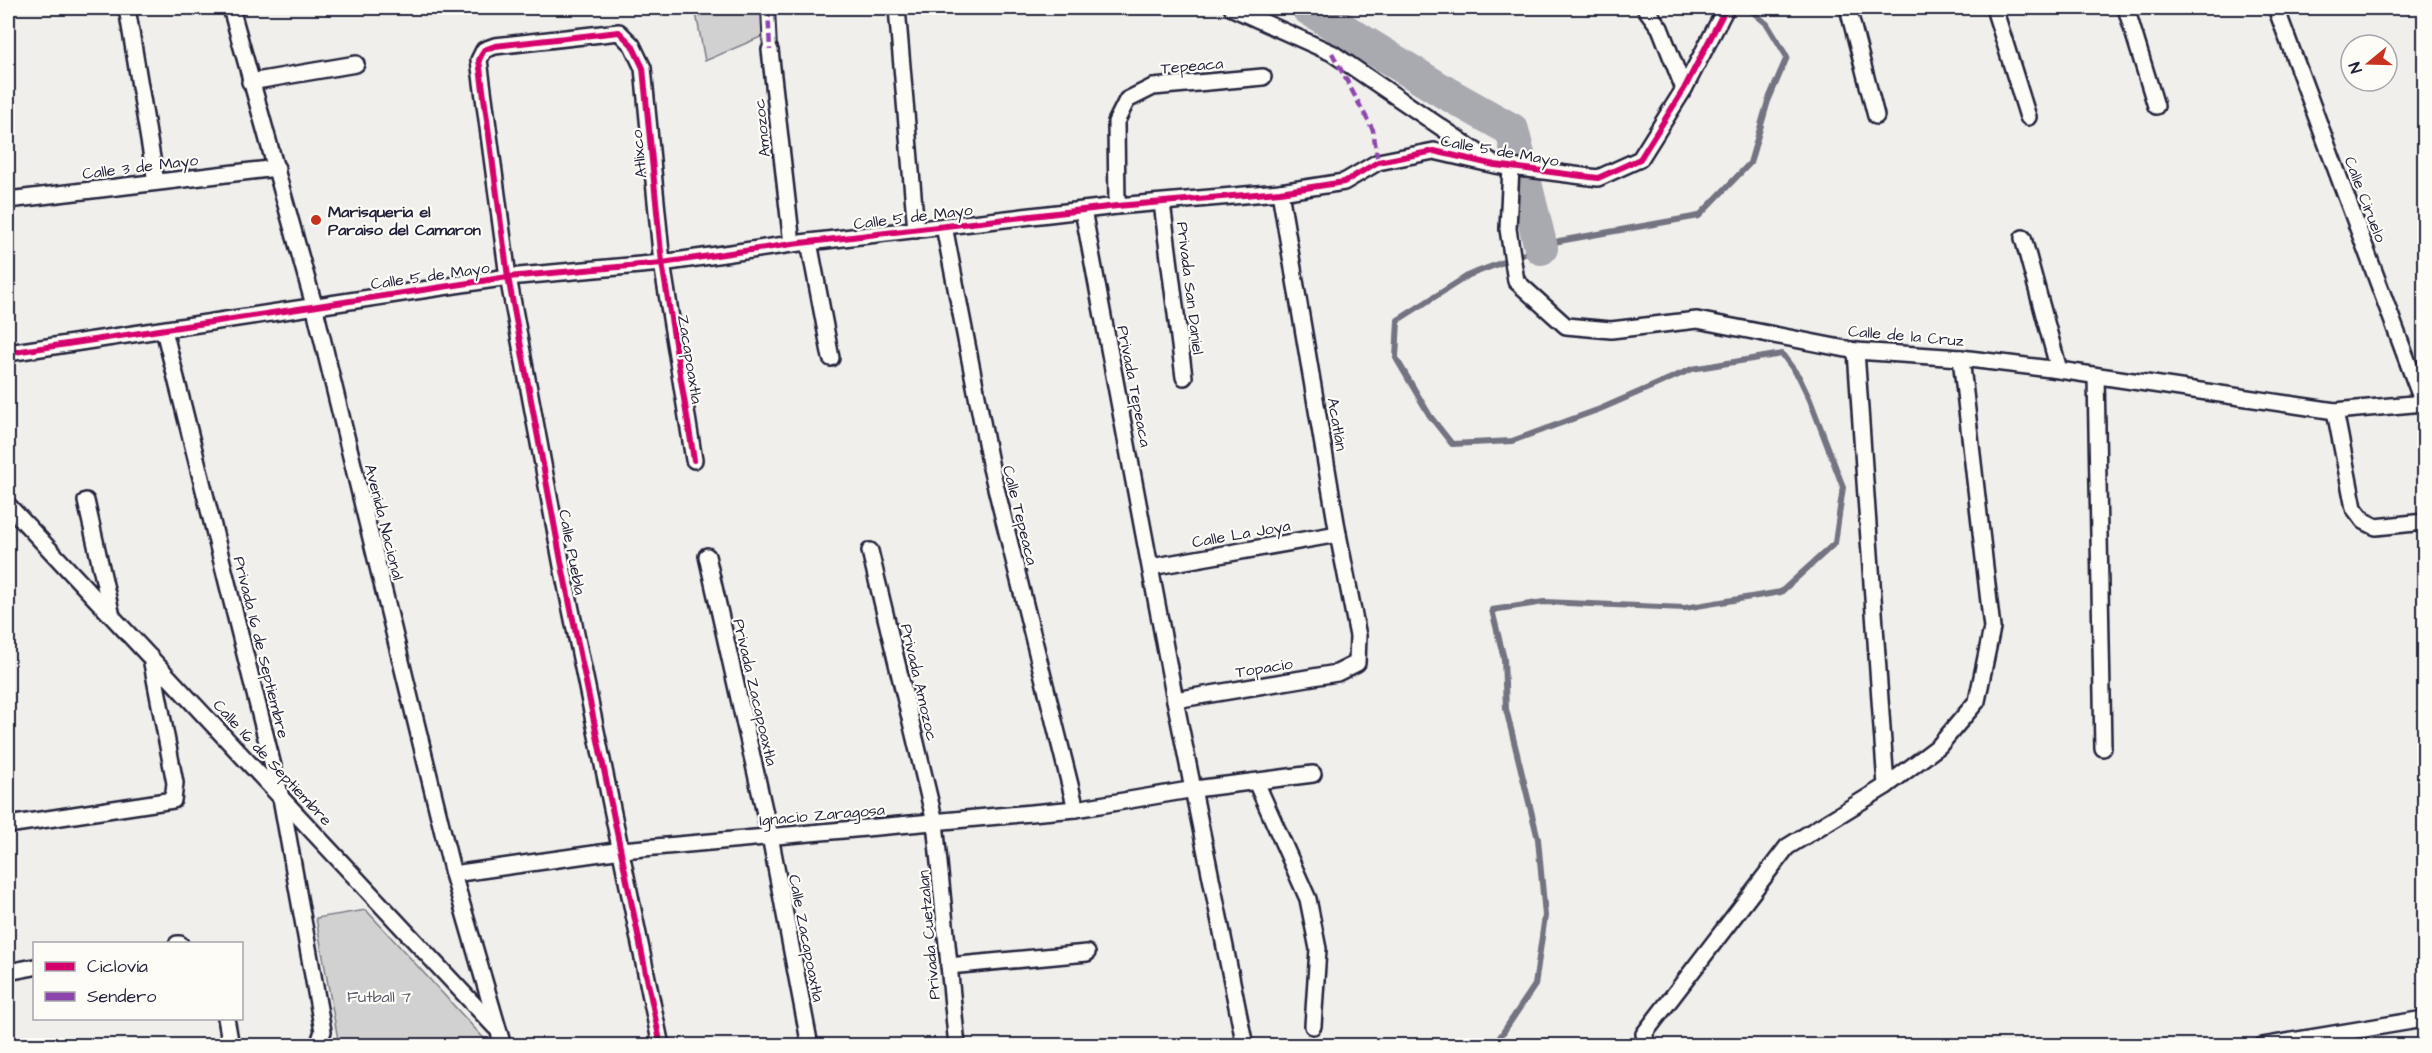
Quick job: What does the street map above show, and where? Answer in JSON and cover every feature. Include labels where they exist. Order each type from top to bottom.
[{"type":"street","points":[[127,8],[156,182]]},
{"type":"street","name":"Avenida Nacional","points":[[231,8],[314,305],[453,874],[501,1038]]},
{"type":"street","name":"Amozoc","points":[[768,8],[770,50],[792,244]]},
{"type":"street","points":[[897,8],[916,230]]},
{"type":"street","points":[[1232,8],[1332,53],[1495,165]]},
{"type":"street","points":[[1645,8],[1660,28],[1684,90]]},
{"type":"street","name":"Calle 5 de Mayo","points":[[8,353],[508,277],[662,263],[792,244],[1117,206],[1280,192],[1344,182],[1378,162],[1434,151],[1495,165],[1598,178],[1640,159],[1684,90],[1704,46],[1726,8]]},
{"type":"street","points":[[1848,8],[1876,116]]},
{"type":"street","points":[[1994,8],[2028,117]]},
{"type":"street","points":[[2126,8],[2156,106]]},
{"type":"street","name":"Calle Ciruelo","points":[[2276,8],[2424,403]]},
{"type":"street","name":"Atlixco","points":[[479,60],[484,50],[495,46],[619,32],[632,45],[643,68],[662,263]]},
{"type":"street","name":"Calle Puebla","points":[[479,60],[508,277],[562,566],[661,1046]]},
{"type":"street","points":[[250,82],[356,64]]},
{"type":"street","name":"Tepeaca","points":[[1117,206],[1116,122],[1127,100],[1153,87],[1263,77]]},
{"type":"street","name":"Calle de la Cruz","points":[[1512,167],[1508,229],[1516,281],[1566,326],[1611,330],[1697,320],[1856,351],[1961,358],[2059,370],[2335,411],[2424,403]]},
{"type":"street","name":"Calle 3 de Mayo","points":[[8,200],[277,168]]},
{"type":"street","name":"Acatlán","points":[[1280,192],[1338,534],[1358,636],[1357,663]]},
{"type":"street","name":"Privada San Daniel","points":[[1162,202],[1184,377]]},
{"type":"street","name":"Privada Tepeaca","points":[[1083,210],[1151,567]]},
{"type":"street","name":"Calle Tepeaca","points":[[944,226],[991,468],[1076,809]]},
{"type":"street","points":[[2023,238],[2059,370]]},
{"type":"street","points":[[809,242],[831,358]]},
{"type":"street","name":"Zacapoaxtla","points":[[662,263],[694,460]]},
{"type":"street","name":"Privada 16 de Septiembre","points":[[164,330],[281,798],[323,1030],[318,1046]]},
{"type":"street","points":[[1856,351],[1887,786]]},
{"type":"street","points":[[1648,1046],[1644,1034],[1786,847],[1887,786],[1940,746],[1977,700],[1992,628],[1961,358]]},
{"type":"street","points":[[2096,376],[2103,748]]},
{"type":"street","points":[[2335,411],[2354,508],[2364,521],[2376,527],[2424,522]]},
{"type":"street","points":[[86,501],[112,616]]},
{"type":"street","name":"Calle 16 de Septiembre","points":[[8,505],[510,1046]]},
{"type":"street","name":"Calle La Joya","points":[[1151,567],[1338,534]]},
{"type":"street","name":"Privada Amozoc","points":[[870,551],[935,822]]},
{"type":"street","name":"Privada Zacapoaxtla","points":[[707,556],[770,836]]},
{"type":"street","points":[[1151,567],[1175,700],[1195,789],[1245,1046]]},
{"type":"street","points":[[8,825],[173,800],[175,783],[152,658]]},
{"type":"street","name":"Topacio","points":[[1175,700],[1336,673],[1357,663]]},
{"type":"street","name":"Ignacio Zaragosa","points":[[453,874],[622,850],[1076,809],[1195,789],[1313,774]]},
{"type":"street","points":[[1256,782],[1308,899],[1318,949],[1313,1026]]},
{"type":"street","name":"Privada Cuetzalan","points":[[935,822],[957,1046]]},
{"type":"street","name":"Calle Zacapoaxtla","points":[[770,836],[810,1046]]},
{"type":"street","points":[[949,966],[1087,953]]},
{"type":"street","points":[[8,972],[33,968]]},
{"type":"street","points":[[2262,1046],[2286,1044],[2424,1019]]},
{"type":"street","points":[[226,1020],[231,1046]]},
{"type":"green space","points":[[695,8],[778,8],[764,9],[763,36],[705,61]]},
{"type":"green space","name":"Futball 7","points":[[366,910],[490,1045],[339,1045],[316,918]]},
{"type":"waterway","points":[[1308,8],[1446,93],[1512,130],[1541,248]]},
{"type":"waterway","points":[[1494,1046],[1535,985],[1545,916],[1538,839],[1506,709],[1504,659],[1492,610],[1544,602],[1685,608],[1781,592],[1835,543],[1843,487],[1810,400],[1799,377],[1782,354],[1692,369],[1600,409],[1512,441],[1452,444],[1430,416],[1396,358],[1398,320],[1469,275],[1559,241],[1699,216],[1750,163],[1768,101],[1787,57],[1767,24],[1748,8]]},
{"type":"marked path","points":[[768,8],[770,50]]},
{"type":"marked path","points":[[1332,53],[1373,130],[1378,162]]},
{"type":"cycle path","points":[[8,353],[508,277],[662,263],[792,244],[1117,206],[1280,192],[1344,182],[1378,162],[1434,151],[1495,165],[1598,178],[1640,159],[1684,89],[1726,8]]},
{"type":"cycle path","points":[[661,1046],[562,566],[508,277],[479,60],[484,50],[495,46],[619,32],[632,45],[643,68],[662,263],[694,460]]},
{"type":"place","name":"Marisqueria el Paraiso del Camaron","points":[[316,220]]}]
